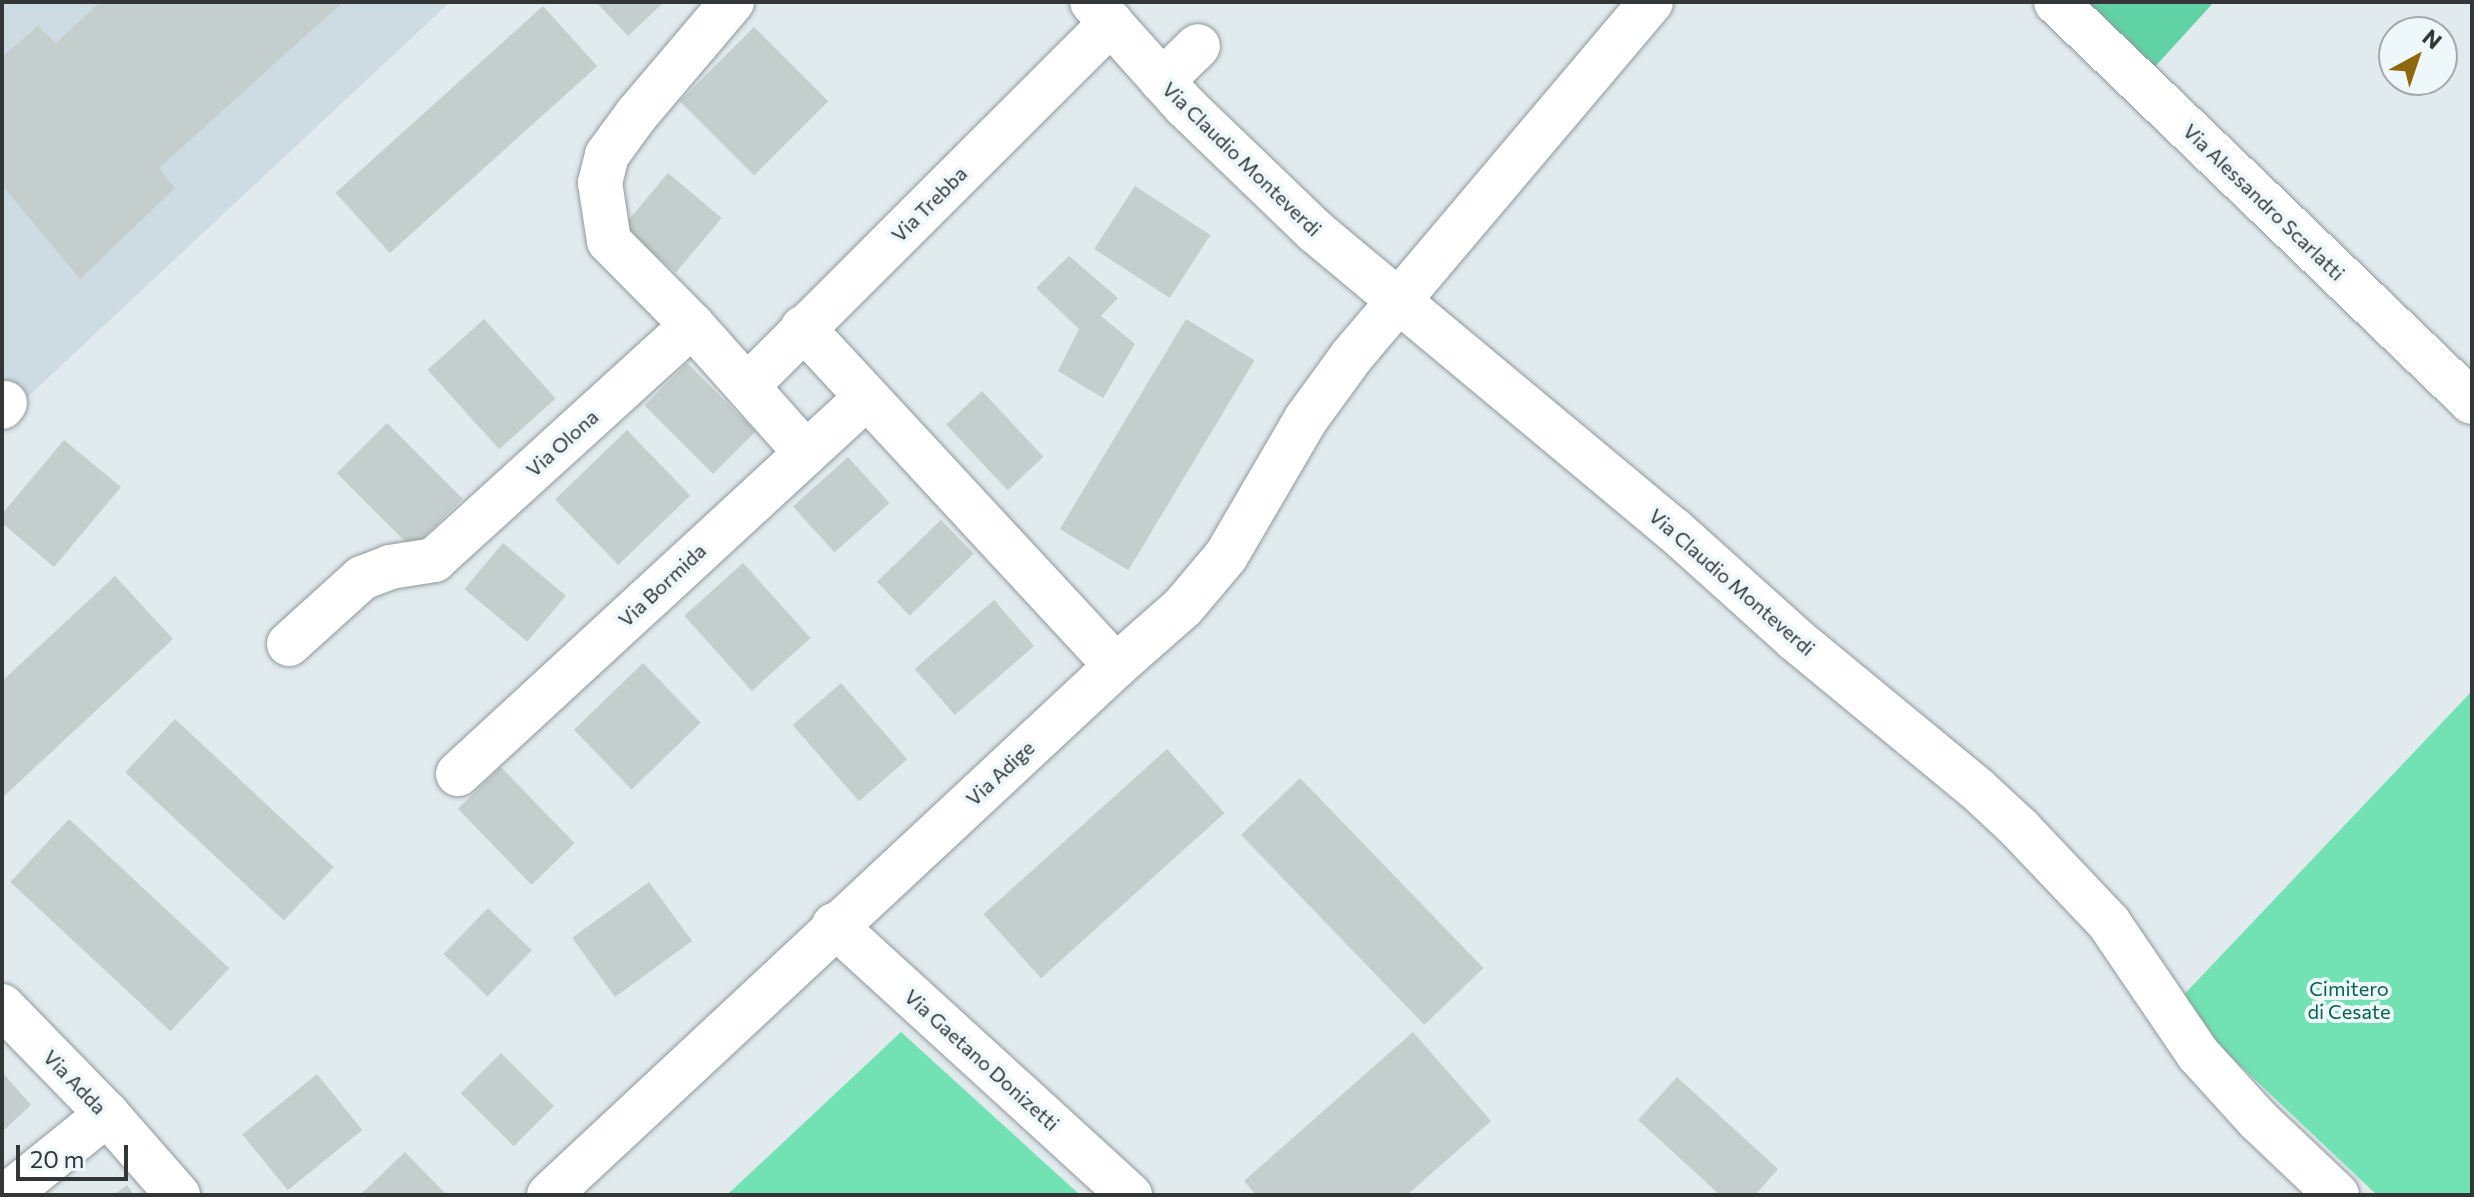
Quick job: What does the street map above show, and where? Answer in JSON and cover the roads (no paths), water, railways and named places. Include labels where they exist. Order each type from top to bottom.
[{"type":"street","points":[[732,2],[637,114],[607,155],[600,183],[609,241],[748,385],[806,453]]},
{"type":"street","name":"Via Adige","points":[[549,1195],[834,925],[1183,607],[1226,556],[1306,419],[1397,299],[1612,26],[1651,2]]},
{"type":"street","name":"Via Alessandro Scarlatti","points":[[2056,2],[2472,402]]},
{"type":"street","name":"Via Claudio Monteverdi","points":[[1102,13],[1162,81],[1316,232],[1673,529],[1795,639],[1976,788],[2019,828],[2109,923],[2198,1054],[2258,1120],[2337,1195]]},
{"type":"street","name":"Via Trebba","points":[[748,385],[1102,13]]},
{"type":"street","points":[[1162,81],[1198,46]]},
{"type":"street","name":"Via Olona","points":[[289,644],[362,578],[390,567],[434,560],[692,325]]},
{"type":"street","points":[[803,328],[1116,666]]},
{"type":"street","name":"Via Bormida","points":[[458,774],[867,397]]},
{"type":"street","name":"Via Gaetano Donizetti","points":[[834,925],[1130,1195]]},
{"type":"street","name":"Via Adda","points":[[2,1006],[107,1114],[178,1195]]},
{"type":"street","points":[[7,1195],[107,1114]]},
{"type":"park label","name":"Cimitero di Cesate","points":[[2349,1000]]}]
